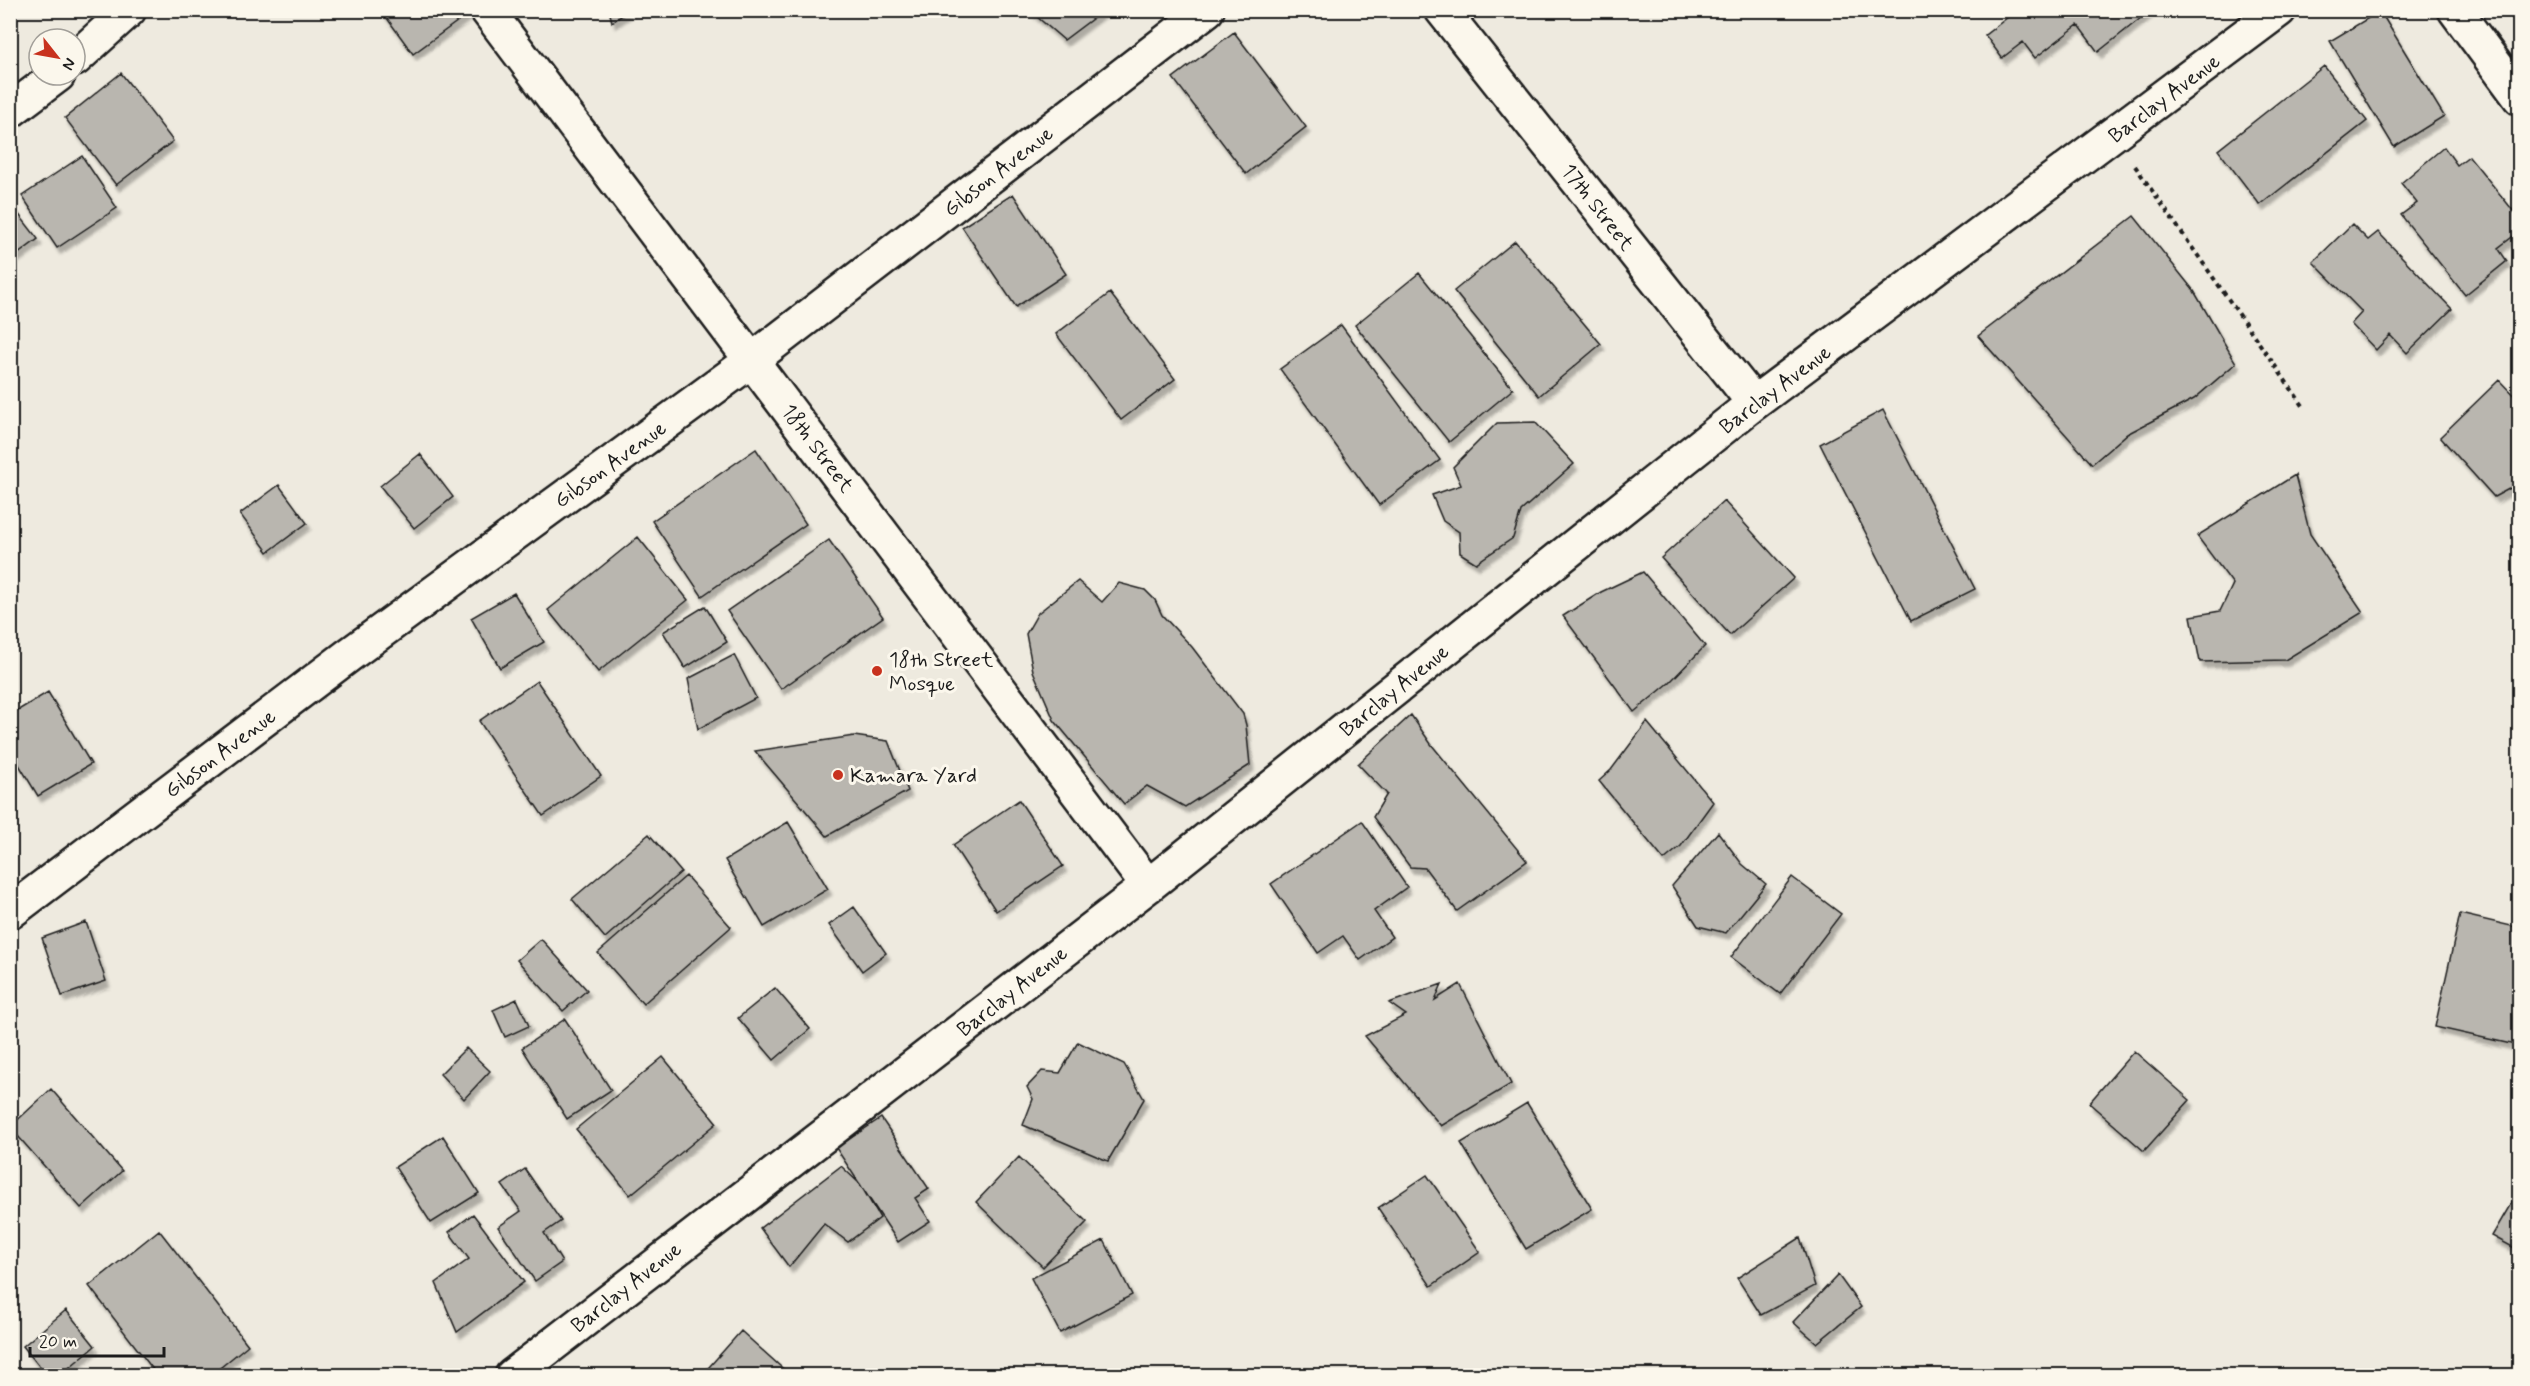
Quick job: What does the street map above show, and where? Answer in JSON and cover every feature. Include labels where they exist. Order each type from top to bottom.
[{"type":"street","points":[[87,48],[129,10]]},
{"type":"street","name":"18th Street","points":[[487,10],[1148,886]]},
{"type":"street","name":"Gibson Avenue","points":[[10,912],[350,655],[752,360],[1207,10]]},
{"type":"street","name":"17th Street","points":[[1442,10],[1754,403]]},
{"type":"street","name":"Barclay Avenue","points":[[512,1376],[1148,886],[1754,403],[2114,136],[2279,10]]},
{"type":"street","points":[[2455,10],[2520,98]]},
{"type":"street","points":[[10,111],[42,87]]},
{"type":"path","points":[[2114,136],[2304,406]]},
{"type":"building","points":[[381,10],[473,10],[413,54]]},
{"type":"building","points":[[609,10],[630,10],[612,22]]},
{"type":"building","points":[[1029,10],[1104,10],[1064,40]]},
{"type":"building","points":[[2017,10],[2151,10],[2098,52],[2078,25],[2035,58],[2023,42],[2002,58],[1985,35]]},
{"type":"building","points":[[2380,11],[2444,116],[2394,147],[2330,41]]},
{"type":"building","points":[[1234,32],[1306,127],[1246,174],[1173,78]]},
{"type":"building","points":[[2324,66],[2367,121],[2260,205],[2218,150]]},
{"type":"building","points":[[121,73],[173,141],[116,185],[65,118]]},
{"type":"building","points":[[2444,147],[2457,165],[2469,156],[2520,219],[2520,231],[2498,248],[2507,261],[2465,295],[2401,215],[2417,203],[2401,183]]},
{"type":"building","points":[[82,156],[117,208],[57,248],[22,196]]},
{"type":"building","points":[[1013,194],[1066,274],[1016,307],[962,227]]},
{"type":"building","points":[[10,203],[38,239],[10,260]]},
{"type":"building","points":[[2134,216],[2194,291],[2236,363],[2194,399],[2127,434],[2092,464],[1978,336]]},
{"type":"building","points":[[2352,224],[2368,240],[2378,232],[2452,309],[2407,353],[2390,335],[2376,350],[2351,324],[2362,312],[2313,262]]},
{"type":"building","points":[[1515,241],[1601,344],[1539,396],[1454,291]]},
{"type":"building","points":[[1419,273],[1513,389],[1449,442],[1355,325]]},
{"type":"building","points":[[1110,293],[1175,379],[1121,420],[1056,334]]},
{"type":"building","points":[[1341,325],[1440,460],[1379,505],[1280,369]]},
{"type":"building","points":[[2499,380],[2520,402],[2520,483],[2494,497],[2440,437]]},
{"type":"building","points":[[1883,410],[1975,589],[1911,621],[1820,444]]},
{"type":"building","points":[[1535,422],[1574,464],[1521,511],[1513,538],[1476,563],[1460,553],[1459,532],[1443,521],[1432,495],[1461,485],[1453,467],[1497,423]]},
{"type":"building","points":[[756,449],[806,524],[702,596],[652,521]]},
{"type":"building","points":[[420,454],[453,497],[414,528],[380,486]]},
{"type":"building","points":[[2295,475],[2310,534],[2363,612],[2285,660],[2200,662],[2191,616],[2220,611],[2233,584],[2197,536]]},
{"type":"building","points":[[279,485],[307,523],[268,552],[240,514]]},
{"type":"building","points":[[1724,501],[1794,578],[1730,635],[1661,558]]},
{"type":"building","points":[[638,537],[688,600],[598,672],[548,610]]},
{"type":"building","points":[[829,540],[883,617],[781,689],[727,611]]},
{"type":"building","points":[[1643,572],[1705,646],[1669,683],[1634,712],[1563,616],[1601,592]]},
{"type":"building","points":[[1078,581],[1102,602],[1119,583],[1145,590],[1155,600],[1162,615],[1192,647],[1243,714],[1250,765],[1185,807],[1147,786],[1124,804],[1054,720],[1033,671],[1026,634],[1038,613]]},
{"type":"building","points":[[514,593],[544,642],[500,668],[471,618]]},
{"type":"building","points":[[705,606],[727,642],[685,668],[663,632]]},
{"type":"building","points":[[734,655],[756,698],[698,729],[688,679]]},
{"type":"building","points":[[537,681],[601,776],[543,816],[479,721]]},
{"type":"building","points":[[48,692],[91,764],[38,796],[10,750],[10,715]]},
{"type":"building","points":[[1411,715],[1431,744],[1527,861],[1457,911],[1425,868],[1410,867],[1373,817],[1387,794],[1358,764]]},
{"type":"building","points":[[1647,722],[1713,802],[1681,846],[1664,860],[1599,781],[1611,770]]},
{"type":"building","name":"Kamara Yard","points":[[854,736],[888,741],[908,791],[827,836],[755,751]]},
{"type":"building","points":[[1019,800],[1063,866],[996,911],[953,845]]},
{"type":"building","points":[[1362,821],[1407,887],[1374,911],[1392,937],[1360,960],[1343,936],[1318,953],[1271,884]]},
{"type":"building","points":[[788,822],[828,889],[764,927],[725,860]]},
{"type":"building","points":[[1718,832],[1742,864],[1766,884],[1726,933],[1698,926],[1672,886]]},
{"type":"building","points":[[649,834],[681,872],[605,938],[572,899]]},
{"type":"building","points":[[686,876],[731,927],[643,1004],[598,953]]},
{"type":"building","points":[[1792,877],[1841,914],[1780,994],[1731,957]]},
{"type":"building","points":[[854,907],[886,953],[862,971],[829,925]]},
{"type":"building","points":[[2460,914],[2520,928],[2520,1046],[2435,1027]]},
{"type":"building","points":[[86,922],[106,981],[62,996],[42,938]]},
{"type":"building","points":[[541,939],[587,990],[563,1011],[517,960]]},
{"type":"building","points":[[1442,984],[1435,1000],[1460,984],[1511,1084],[1441,1126],[1365,1036],[1406,1015],[1389,1003]]},
{"type":"building","points":[[775,988],[810,1029],[774,1060],[738,1018]]},
{"type":"building","points":[[517,999],[529,1026],[505,1037],[493,1010]]},
{"type":"building","points":[[565,1019],[611,1090],[567,1119],[522,1048]]},
{"type":"building","points":[[1078,1042],[1124,1064],[1144,1099],[1108,1161],[1023,1125],[1033,1099],[1027,1087],[1042,1071],[1060,1073]]},
{"type":"building","points":[[466,1048],[490,1071],[464,1099],[440,1074]]},
{"type":"building","points":[[2134,1051],[2190,1100],[2144,1151],[2089,1103]]},
{"type":"building","points":[[663,1057],[717,1123],[630,1195],[576,1129]]},
{"type":"building","points":[[51,1089],[122,1171],[81,1208],[10,1127]]},
{"type":"building","points":[[1527,1103],[1592,1209],[1526,1249],[1461,1143]]},
{"type":"building","points":[[881,1118],[929,1189],[915,1198],[930,1221],[898,1242],[836,1148]]},
{"type":"building","points":[[443,1136],[479,1193],[431,1223],[395,1167]]},
{"type":"building","points":[[1019,1157],[1087,1222],[1043,1267],[976,1202]]},
{"type":"building","points":[[841,1166],[860,1184],[880,1218],[848,1242],[824,1224],[789,1267],[760,1228]]},
{"type":"building","points":[[525,1169],[561,1221],[544,1233],[562,1262],[535,1281],[498,1227],[521,1211],[502,1185]]},
{"type":"building","points":[[1427,1175],[1480,1252],[1431,1286],[1378,1208]]},
{"type":"building","points":[[2520,1188],[2520,1251],[2492,1236]]},
{"type":"building","points":[[473,1214],[524,1282],[457,1332],[436,1283],[469,1259],[449,1232]]},
{"type":"building","points":[[159,1230],[248,1345],[210,1376],[158,1376],[89,1286]]},
{"type":"building","points":[[1800,1238],[1815,1286],[1761,1315],[1737,1278]]},
{"type":"building","points":[[1104,1240],[1132,1295],[1060,1333],[1031,1278]]},
{"type":"building","points":[[1838,1275],[1861,1307],[1817,1343],[1793,1322]]},
{"type":"building","points":[[66,1310],[95,1346],[59,1376],[47,1376],[23,1346]]},
{"type":"building","points":[[741,1331],[791,1376],[701,1376]]},
{"type":"place","name":"18th Street Mosque","points":[[877,671]]},
{"type":"place","name":"Kamara Yard","points":[[838,775]]}]
